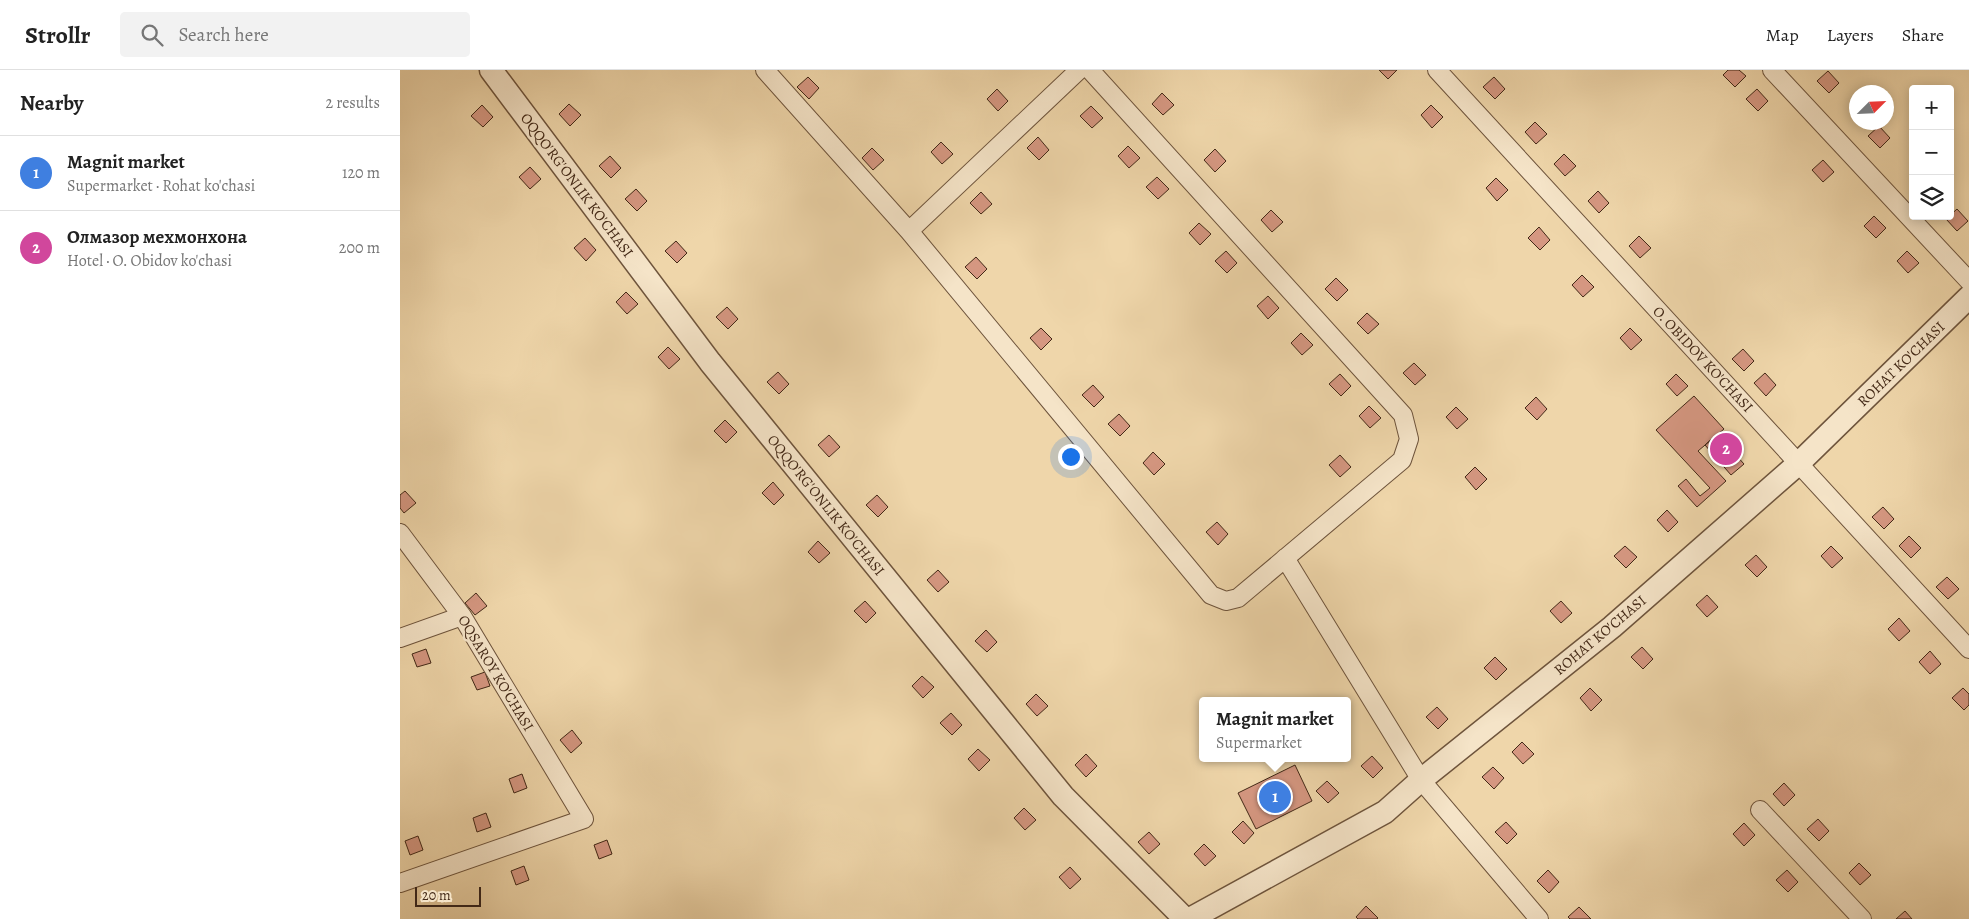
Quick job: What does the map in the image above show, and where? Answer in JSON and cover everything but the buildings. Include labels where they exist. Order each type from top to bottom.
[{"type":"street","name":"OQQO'RG'ONLIK KO'CHASI","points":[[491,70],[710,362],[1063,796],[1184,919]]},
{"type":"street","points":[[765,70],[909,232],[1212,596],[1226,601],[1238,598],[1402,460],[1409,439],[1403,415],[1090,70]]},
{"type":"street","points":[[909,232],[1079,70]]},
{"type":"street","name":"O. OBIDOV KO'CHASI","points":[[1437,70],[1969,649]]},
{"type":"street","points":[[1772,70],[1969,281]]},
{"type":"street","name":"ROHAT KO'CHASI","points":[[1190,919],[1384,812],[1421,780],[1612,627],[1799,463],[1969,297]]},
{"type":"street","name":"OQSAROY KO'CHASI","points":[[400,533],[462,616],[584,819],[400,884]]},
{"type":"street","points":[[1285,558],[1421,780],[1539,919]]},
{"type":"street","points":[[400,638],[462,616]]},
{"type":"street","points":[[1760,810],[1862,919]]},
{"type":"place","name":"Олмазор мехмонхона","points":[[1726,449]]},
{"type":"place","name":"Magnit market","points":[[1275,797]]}]
